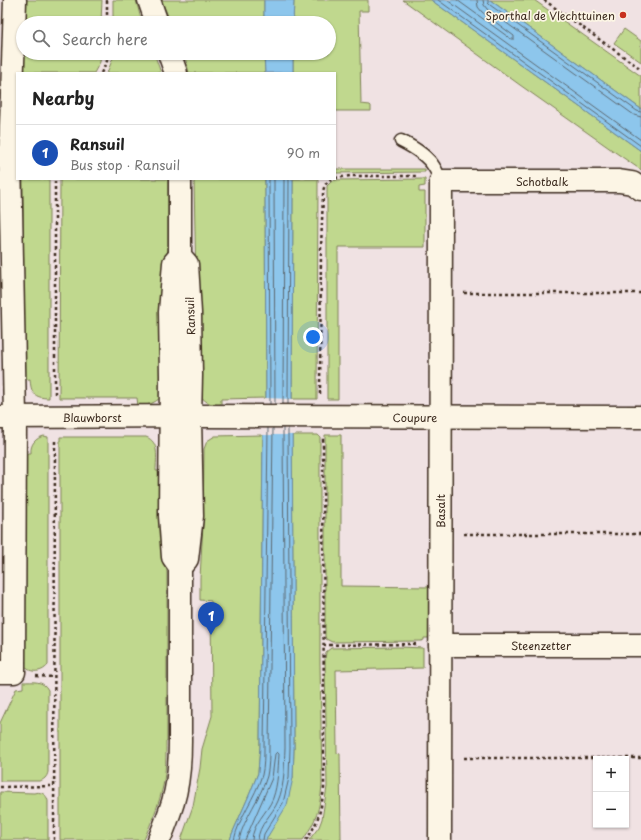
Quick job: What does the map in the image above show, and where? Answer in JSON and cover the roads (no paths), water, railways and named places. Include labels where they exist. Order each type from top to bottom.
[{"type":"street","points":[[15,0],[5,157],[7,417],[15,673]]},
{"type":"street","points":[[149,0],[155,16]]},
{"type":"street","points":[[171,60],[176,72]]},
{"type":"street","name":"Schotbalk","points":[[431,179],[620,181],[632,183],[641,189]]},
{"type":"street","name":"Basalt","points":[[431,179],[440,417],[431,645],[440,840]]},
{"type":"street","name":"Ransuil","points":[[159,840],[174,801],[179,763],[180,567],[187,559],[192,516],[180,417],[190,313],[187,264],[180,256],[180,180]]},
{"type":"street","name":"Blauwborst","points":[[7,417],[180,417]]},
{"type":"street","name":"Coupure","points":[[180,417],[641,417]]},
{"type":"street","name":"Steenzetter","points":[[431,645],[641,645]]},
{"type":"lane","points":[[401,141],[413,147],[434,166],[431,179]]},
{"type":"water","points":[[264,0],[294,0],[293,16],[264,16]]},
{"type":"water","points":[[431,0],[490,0],[641,109],[641,151]]},
{"type":"water","points":[[264,60],[293,60],[293,72],[265,72]]},
{"type":"water","points":[[265,180],[293,180],[293,778],[287,805],[266,840],[230,840],[258,773],[260,747],[263,435],[266,398]]},
{"type":"place","name":"Sporthal de Vlechttuinen","points":[[623,15]]},
{"type":"place","name":"Ransuil","points":[[211,635]]}]
